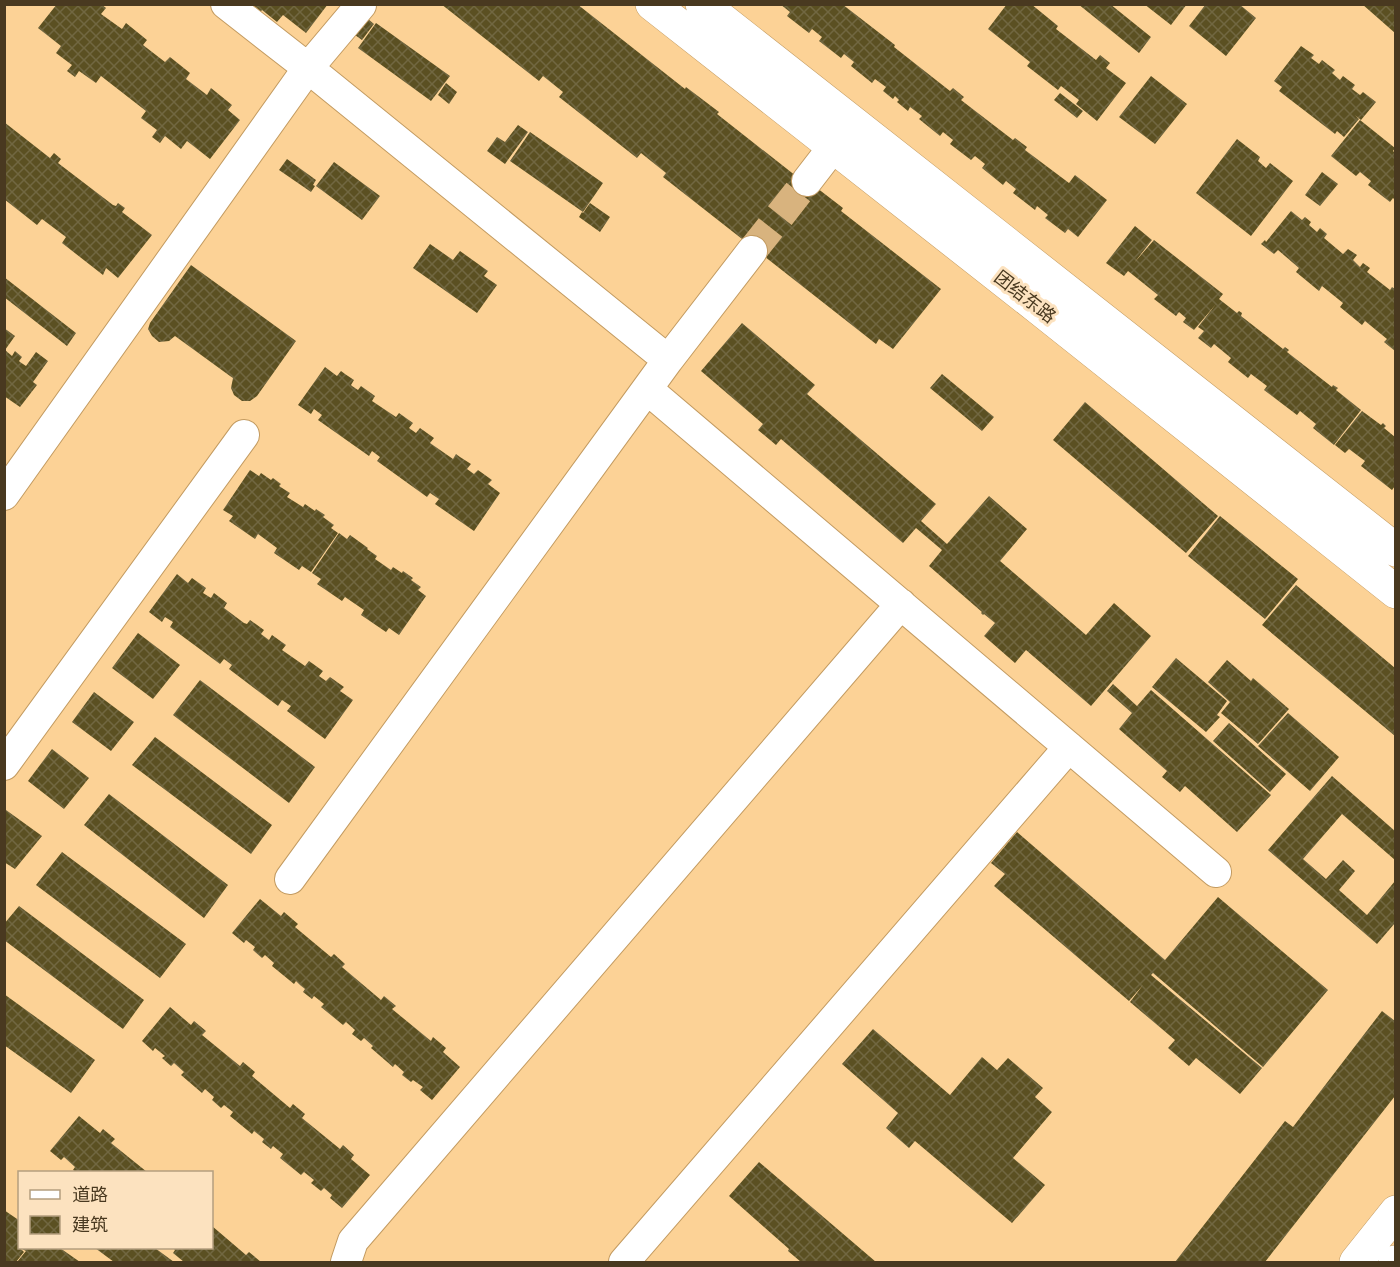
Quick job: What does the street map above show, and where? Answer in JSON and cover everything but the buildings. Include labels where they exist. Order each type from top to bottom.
[{"type":"street","points":[[226,4],[668,360]]},
{"type":"street","name":"团结东路","points":[[652,4],[1395,591]]},
{"type":"street","points":[[702,4],[1395,550]]},
{"type":"street","points":[[4,495],[308,68],[361,5]]},
{"type":"street","points":[[807,181],[834,146]]},
{"type":"street","points":[[290,879],[668,360],[752,251]]},
{"type":"street","points":[[647,389],[1216,872]]},
{"type":"street","points":[[4,765],[243,435]]},
{"type":"street","points":[[346,1263],[353,1241],[901,604]]},
{"type":"street","points":[[624,1263],[1069,747]]},
{"type":"street","points":[[1356,1263],[1395,1212]]},
{"type":"tunnel","points":[[752,251],[807,181]]}]
